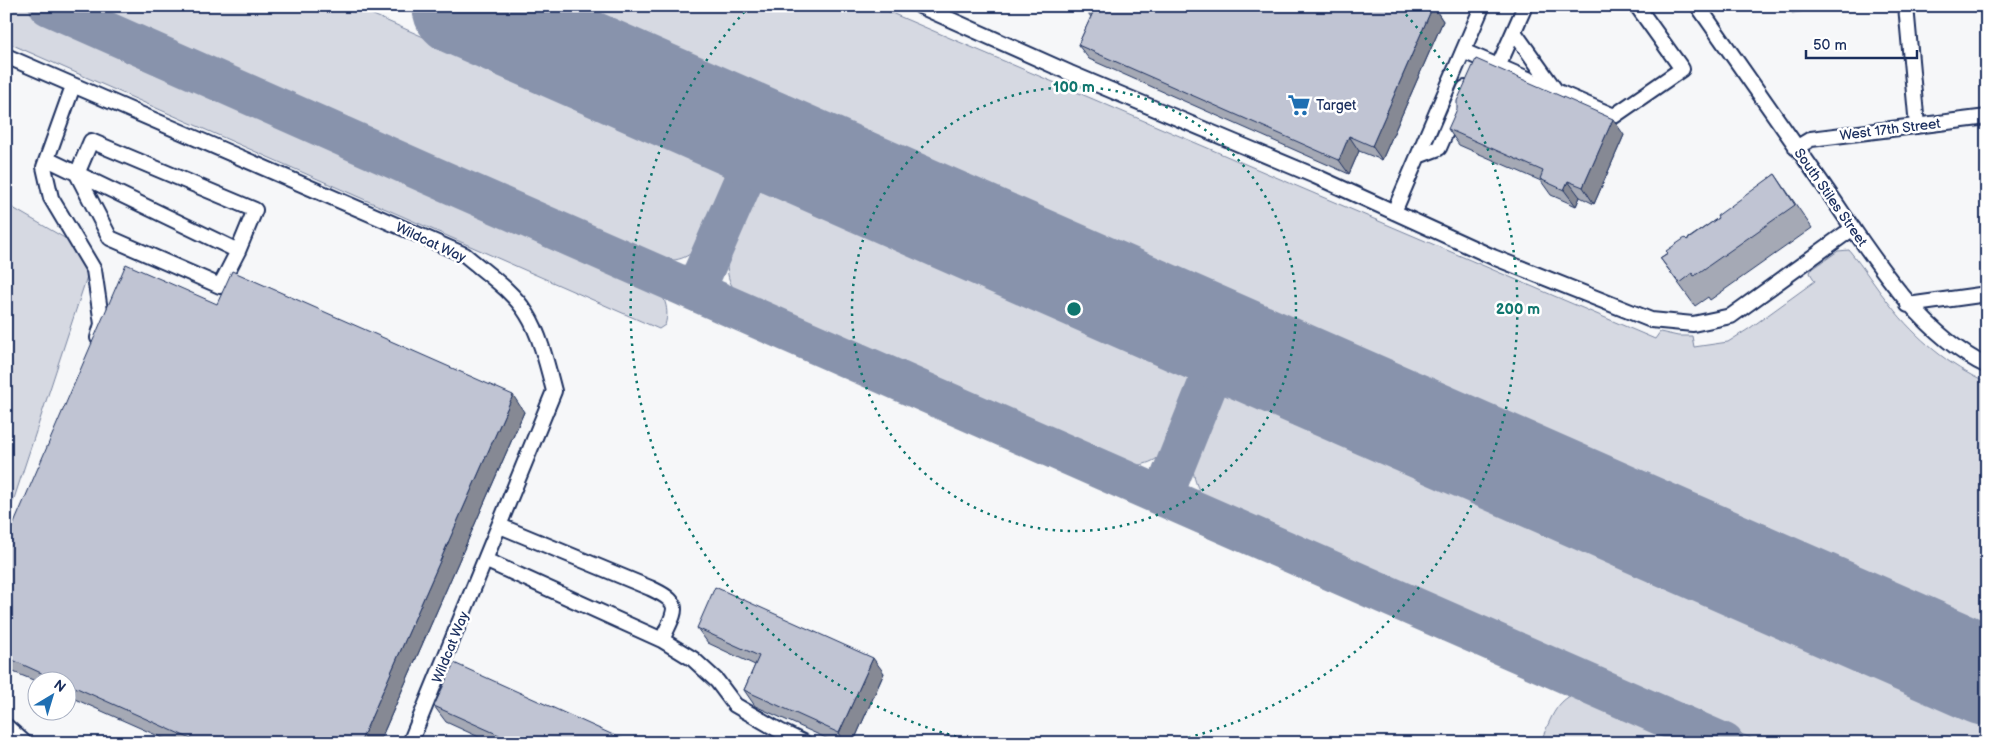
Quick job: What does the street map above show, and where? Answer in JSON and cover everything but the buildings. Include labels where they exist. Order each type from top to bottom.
[{"type":"street","points":[[920,6],[1070,73],[1306,173],[1493,257],[1651,320],[1693,324],[1732,316],[1853,228]]},
{"type":"street","points":[[1394,212],[1482,6]]},
{"type":"street","points":[[1498,67],[1525,6]]},
{"type":"street","points":[[1474,66],[1498,67],[1614,116],[1682,69],[1637,6]]},
{"type":"street","name":"South Stiles Street","points":[[1698,6],[1908,305],[1938,334],[1975,361],[1987,366]]},
{"type":"street","points":[[1906,6],[1917,126]]},
{"type":"street","points":[[1514,32],[1557,92]]},
{"type":"street","points":[[1463,51],[1474,66]]},
{"type":"street","name":"Wildcat Way","points":[[6,56],[465,255],[506,290],[527,314],[543,352],[554,391],[410,743]]},
{"type":"street","points":[[1418,156],[1438,148],[1474,66]]},
{"type":"street","points":[[73,86],[44,167],[51,198],[94,270],[102,324],[94,351]]},
{"type":"street","name":"West 17th Street","points":[[1796,148],[1811,139],[1987,117]]},
{"type":"street","points":[[91,141],[255,210],[238,251],[220,286],[110,238],[77,174],[91,141]]},
{"type":"street","points":[[47,159],[238,251]]},
{"type":"street","points":[[1908,305],[1987,294]]},
{"type":"street","points":[[500,526],[670,598],[675,606],[674,612],[662,640]]},
{"type":"street","points":[[485,560],[662,640],[693,658],[717,681],[735,705],[805,743]]},
{"type":"street","points":[[6,726],[25,743]]},
{"type":"shaded area","points":[[6,6],[23,6],[647,279],[657,288],[664,299],[667,312],[665,325],[659,329],[6,42]]},
{"type":"shaded area","points":[[85,6],[353,6],[726,170],[729,180],[727,188],[700,245],[691,253],[676,260],[658,259]]},
{"type":"shaded area","points":[[563,6],[875,6],[1655,339],[1660,332],[1678,336],[1692,336],[1694,347],[1728,342],[1815,281],[1810,273],[1811,270],[1838,251],[1849,250],[1891,306],[1922,340],[1959,368],[1987,383],[1987,631]]},
{"type":"shaded area","points":[[760,185],[1193,375],[1196,380],[1194,390],[1167,449],[1159,457],[1149,462],[1127,466],[739,295],[731,284],[727,271],[728,257],[737,228],[755,189]]},
{"type":"shaded area","points":[[6,204],[94,255],[6,523]]},
{"type":"shaded area","points":[[1229,390],[1987,723],[1987,743],[1762,743],[1206,501],[1195,481],[1193,459],[1223,392]]},
{"type":"shaded area","points":[[1588,690],[1705,743],[1540,743],[1552,716],[1562,702],[1577,693]]},
{"type":"taxiway","points":[[49,6],[1724,743]]},
{"type":"taxiway","points":[[695,291],[762,138]]},
{"type":"taxiway","points":[[1163,496],[1225,341]]},
{"type":"runway","points":[[462,6],[1987,676]]},
{"type":"place","name":"Target","points":[[1299,105]]}]
